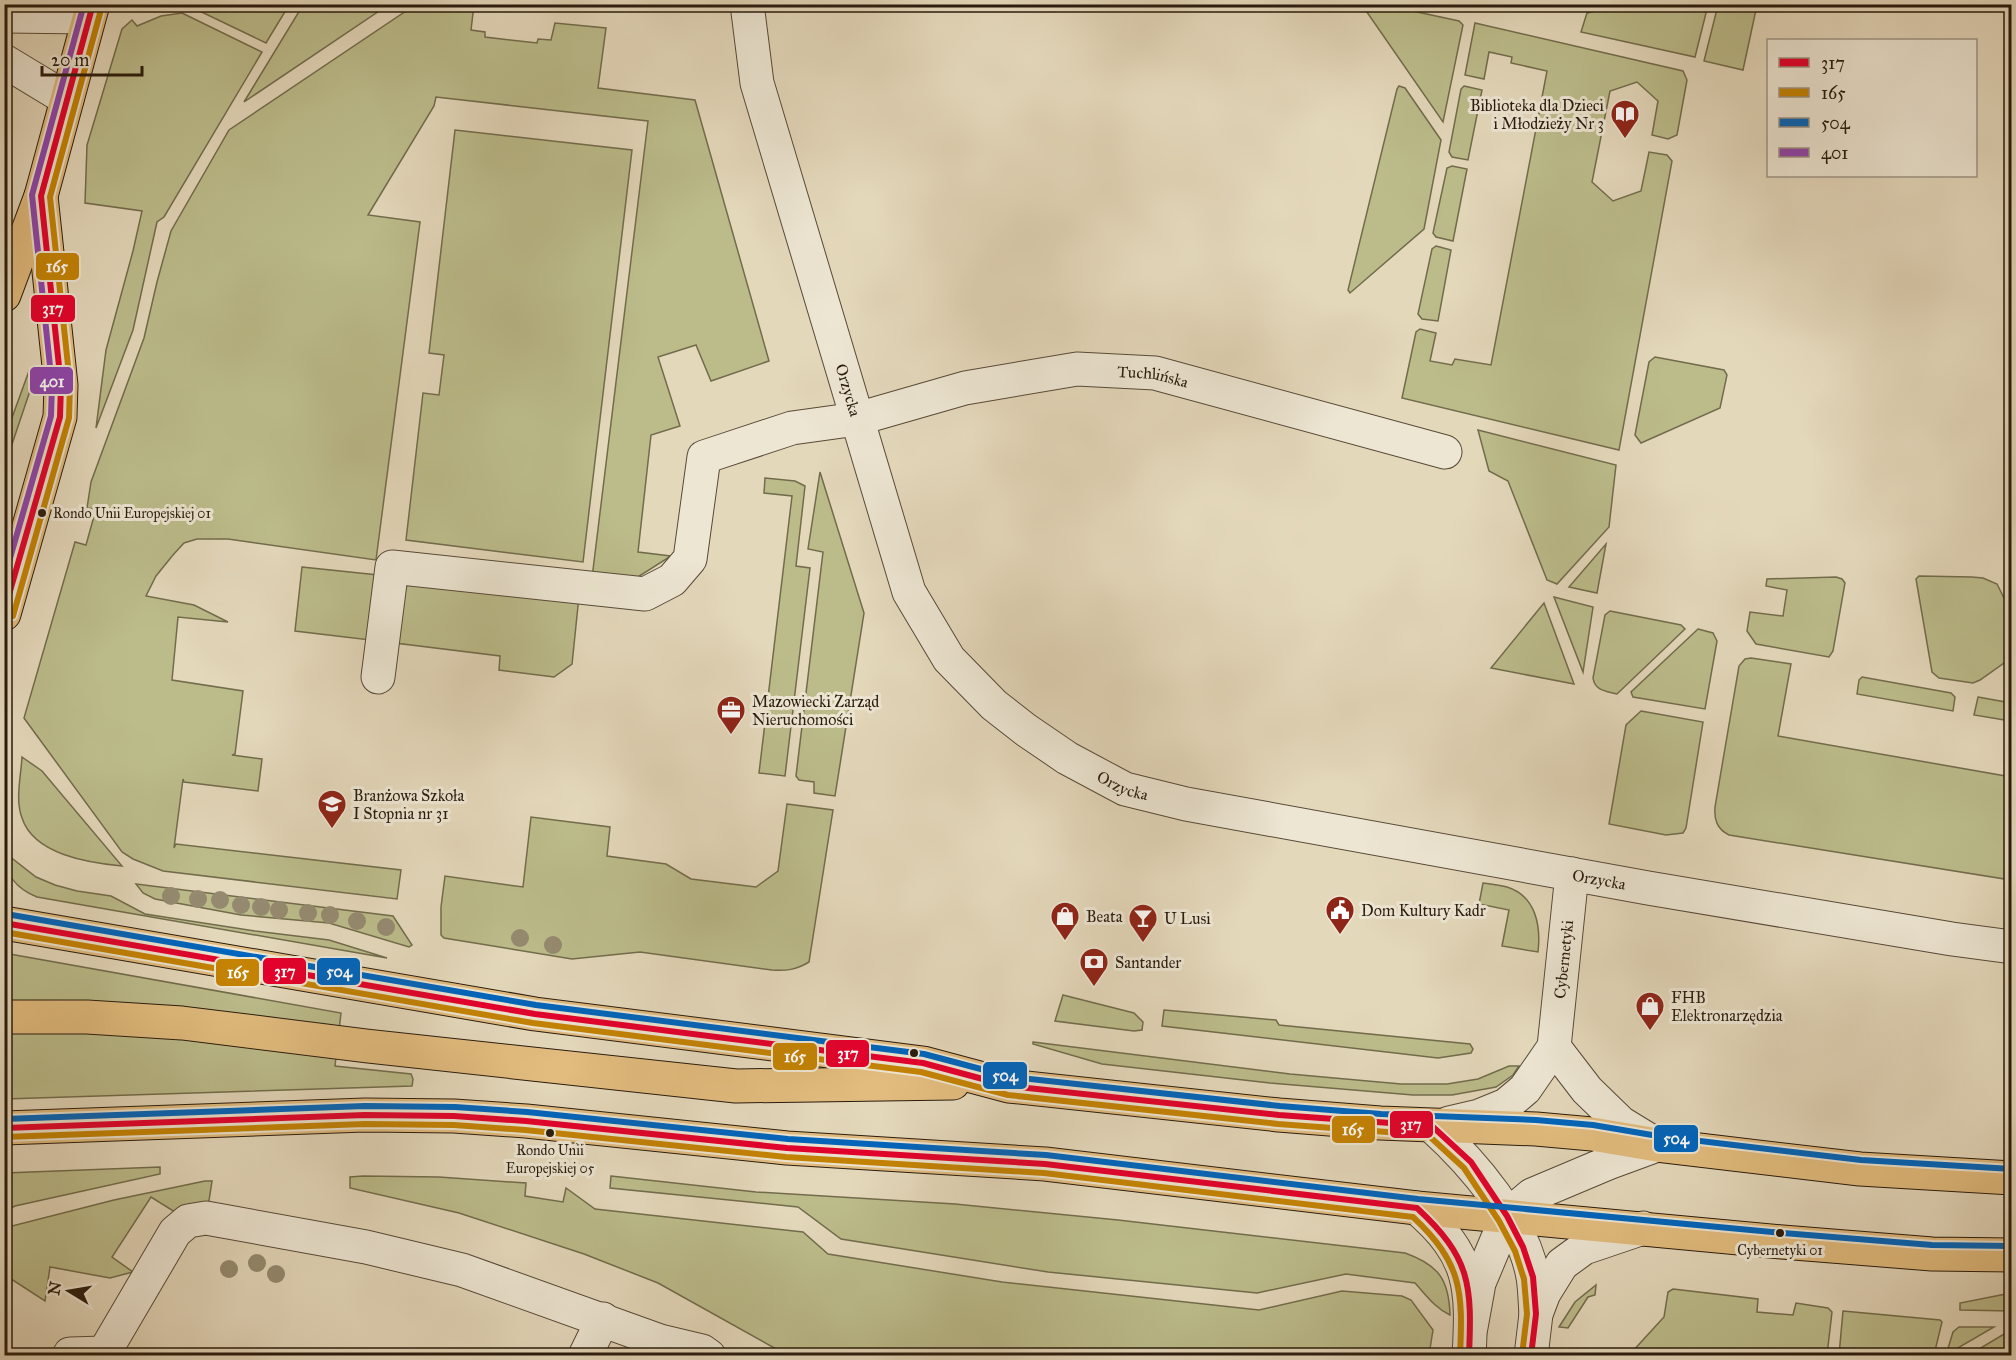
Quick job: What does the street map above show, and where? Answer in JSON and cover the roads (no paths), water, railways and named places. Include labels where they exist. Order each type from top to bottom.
[{"type":"main road","points":[[4,295],[41,195],[91,11]]},
{"type":"main road","points":[[4,614],[60,417],[61,385],[41,195]]},
{"type":"main road","points":[[4,923],[535,1014],[923,1063],[1009,1086]]},
{"type":"main road","points":[[4,1017],[87,1017],[182,1023],[736,1086],[953,1083],[1009,1086],[1280,1115],[1592,1134],[1657,1145],[1860,1169],[2012,1178]]},
{"type":"main road","points":[[4,1128],[365,1115],[454,1116],[526,1121],[775,1148],[1045,1164],[1417,1208],[1782,1242],[1932,1254],[2012,1255]]},
{"type":"street","name":"Orzycka","points":[[747,4],[758,83],[909,591],[949,659],[994,705],[1067,758],[1125,789],[1139,793],[1186,804],[1572,874],[1942,938],[2012,947]]},
{"type":"street","points":[[4,16],[91,11]]},
{"type":"street","points":[[4,62],[67,99]]},
{"type":"street","name":"Tuchlińska","points":[[378,676],[392,567],[645,594],[672,580],[690,559],[704,457],[792,428],[857,419],[965,388],[1077,369],[1155,373],[1445,452]]},
{"type":"street","name":"Cybernetyki","points":[[1432,1126],[1462,1121],[1506,1105],[1525,1089],[1554,1047],[1572,874]]},
{"type":"street","points":[[1554,1047],[1587,1090],[1621,1123],[1657,1145]]},
{"type":"street","points":[[1432,1126],[1471,1162],[1507,1216],[1523,1247],[1533,1276],[1536,1314],[1531,1356]]},
{"type":"street","points":[[1470,1341],[1479,1283],[1507,1216],[1532,1196],[1608,1163],[1657,1145]]},
{"type":"street","points":[[1417,1208],[1452,1242],[1463,1264],[1469,1296],[1470,1341]]},
{"type":"street","points":[[69,1356],[70,1354],[105,1355],[175,1232],[188,1221],[206,1218],[366,1247],[462,1270],[660,1341],[702,1351],[709,1356]]},
{"type":"street","points":[[1536,1314],[1544,1293],[1562,1264],[1584,1248],[1643,1228]]},
{"type":"street","points":[[585,1356],[603,1319]]},
{"type":"place","name":"Biblioteka dla Dzieci i Młodzieży Nr 3","points":[[1625,140]]},
{"type":"place","name":"Rondo Unii Europejskiej 01","points":[[42,513]]},
{"type":"place","name":"Mazowiecki Zarząd Nieruchomości","points":[[731,736]]},
{"type":"place","name":"Branżowa Szkoła I Stopnia nr 31","points":[[332,830]]},
{"type":"place","name":"Dom Kultury Kadr","points":[[1340,936]]},
{"type":"place","name":"Beata","points":[[1065,942]]},
{"type":"place","name":"U Lusi","points":[[1143,944]]},
{"type":"place","name":"Santander","points":[[1094,988]]},
{"type":"place","name":"FHB Elektronarzędzia","points":[[1650,1032]]},
{"type":"place","name":"Rondo Unii Europejskiej 05","points":[[550,1133]]},
{"type":"place","name":"Cybernetyki 01","points":[[1780,1233]]}]
